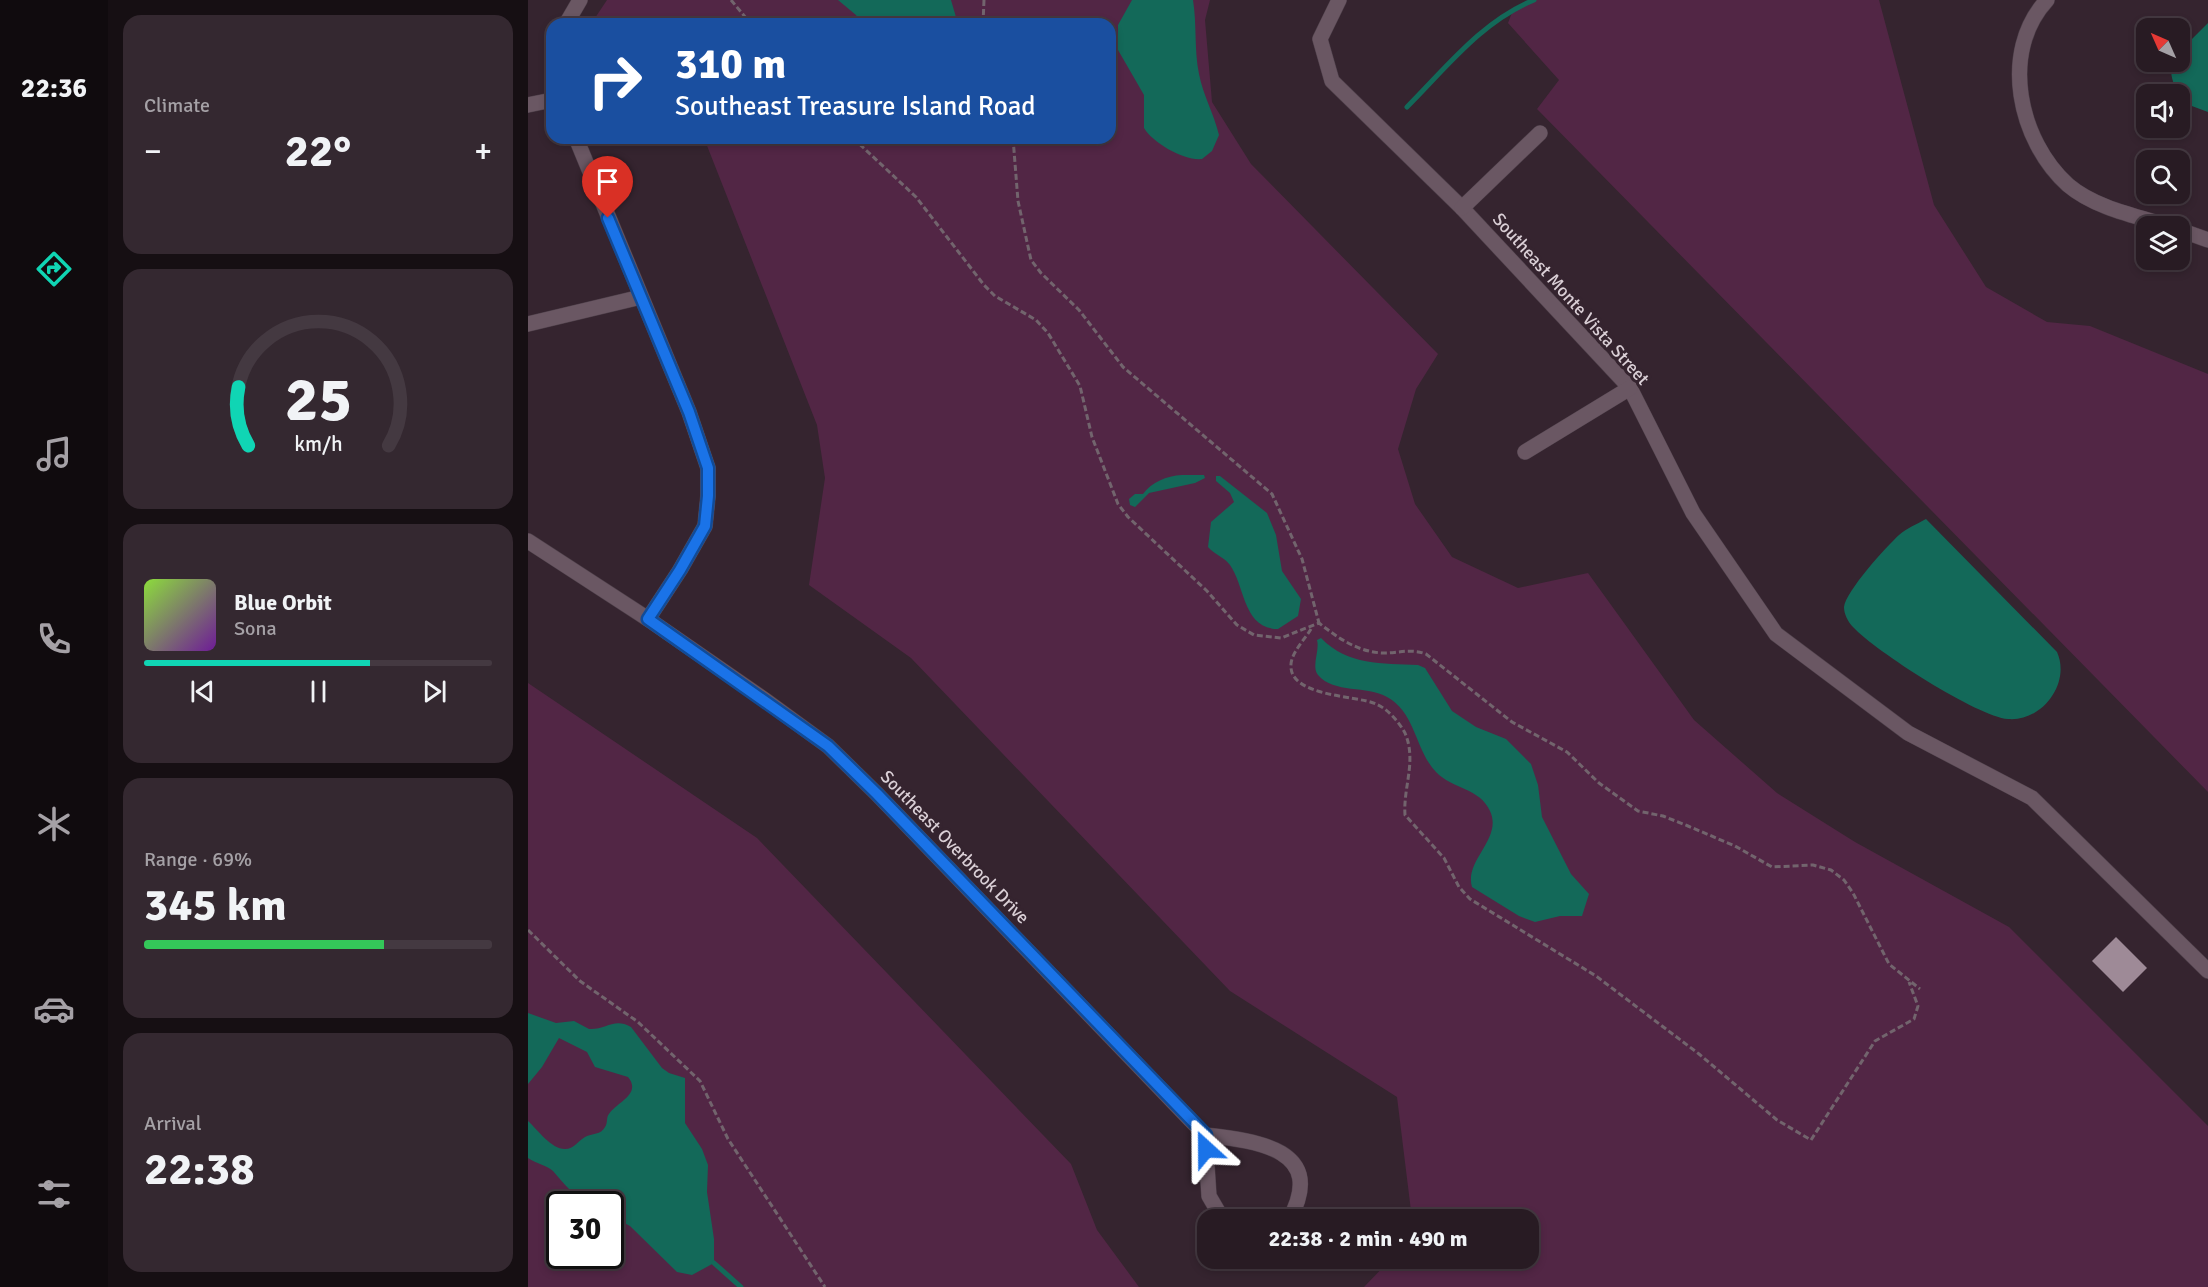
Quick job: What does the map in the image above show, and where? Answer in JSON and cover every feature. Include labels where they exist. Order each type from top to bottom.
[{"type":"street","points":[[570,18],[580,0]]},
{"type":"street","points":[[2047,0],[2041,7],[2022,49],[2020,82],[2025,122],[2048,163],[2069,186],[2100,203],[2139,216]]},
{"type":"street","name":"Southeast Monte Vista Street","points":[[1337,2],[1320,39],[1332,81],[1462,208],[1630,388],[1693,513],[1776,634],[1908,734],[2032,798],[2208,971]]},
{"type":"street","points":[[528,105],[546,101]]},
{"type":"street","points":[[1462,208],[1540,133]]},
{"type":"street","points":[[578,144],[689,412],[708,468],[705,526],[648,619]]},
{"type":"street","points":[[2190,234],[2208,240]]},
{"type":"street","points":[[528,324],[641,297]]},
{"type":"street","points":[[1526,452],[1630,388]]},
{"type":"street","name":"Southeast Overbrook Drive","points":[[528,542],[648,619],[828,746],[1206,1135]]},
{"type":"street","points":[[1217,1209],[1209,1196],[1206,1135],[1269,1145],[1291,1160],[1302,1185],[1294,1209]]},
{"type":"path","points":[[731,0],[746,18]]},
{"type":"path","points":[[983,18],[984,0]]},
{"type":"path","points":[[859,144],[916,197],[984,285],[995,296],[1036,320],[1048,333],[1083,392],[1092,437],[1123,512],[1155,539],[1245,630],[1271,639],[1312,627],[1319,622]]},
{"type":"path","points":[[1013,144],[1018,201],[1031,260],[1079,310],[1123,367],[1272,494],[1302,558],[1319,622],[1354,647],[1387,653],[1420,651],[1432,657],[1512,722],[1567,752],[1599,783],[1638,811],[1663,816],[1688,825],[1735,846],[1772,867],[1813,865],[1831,870],[1844,880],[1853,893],[1886,959],[1920,989]]},
{"type":"path","points":[[1312,627],[1291,662],[1294,676],[1303,685],[1314,690],[1379,705],[1401,727],[1410,756],[1405,815],[1444,858],[1466,896],[1596,976],[1690,1047],[1777,1120],[1811,1140],[1875,1041],[1914,1019],[1918,1006],[1909,981]]},
{"type":"path","points":[[528,930],[580,981],[638,1022],[700,1081],[734,1150],[767,1196],[825,1287]]},
{"type":"shaded area","points":[[607,0],[1210,0],[1205,20],[1212,102],[1251,164],[1438,354],[1416,389],[1398,449],[1415,504],[1452,557],[1518,588],[1588,573],[1694,720],[1777,793],[1855,842],[2009,927],[2208,1126],[2208,1287],[1364,1287],[1381,1269],[1539,1269],[1539,1209],[1411,1209],[1397,1097],[1230,991],[911,658],[809,585],[825,478],[817,425],[706,144],[1116,144],[1116,18],[595,18]]},
{"type":"shaded area","points":[[838,0],[951,0],[956,18],[858,18]]},
{"type":"shaded area","points":[[1132,0],[1193,0],[1199,74],[1219,135],[1212,151],[1202,159],[1187,157],[1170,150],[1148,134],[1144,128],[1144,95],[1118,50],[1118,25]]},
{"type":"shaded area","points":[[1530,0],[1879,0],[1934,205],[1986,287],[2047,322],[2090,326],[2208,374],[2208,792],[1537,109],[1559,80],[1508,23],[1513,10]]},
{"type":"shaded area","points":[[2208,23],[2208,112],[2190,105],[2190,84],[2174,84],[2171,73],[2190,72],[2190,41]]},
{"type":"shaded area","points":[[1204,475],[1205,478],[1195,483],[1149,493],[1135,507],[1130,505],[1129,499],[1135,494],[1143,494],[1155,483],[1165,478]]},
{"type":"shaded area","points":[[1216,476],[1220,476],[1267,513],[1276,535],[1282,571],[1301,599],[1298,616],[1278,629],[1258,622],[1251,614],[1230,565],[1208,547],[1211,522],[1234,502],[1230,493],[1216,481]]},
{"type":"shaded area","points":[[1926,519],[2057,652],[2060,676],[2057,688],[2042,707],[2032,714],[2008,719],[1974,707],[1927,681],[1882,651],[1865,638],[1848,620],[1844,607],[1859,580],[1899,535]]},
{"type":"shaded area","points":[[1321,638],[1342,654],[1354,658],[1379,663],[1418,665],[1425,668],[1452,711],[1476,727],[1506,739],[1531,764],[1538,785],[1542,817],[1571,874],[1589,894],[1582,916],[1560,916],[1535,922],[1519,916],[1472,887],[1473,868],[1492,831],[1493,821],[1490,811],[1480,798],[1436,772],[1429,763],[1410,722],[1397,704],[1379,693],[1333,685],[1318,675],[1315,667],[1317,640]]},
{"type":"shaded area","points":[[528,683],[757,838],[1071,1164],[1097,1230],[1139,1287],[528,1287]]},
{"type":"shaded area","points":[[528,1013],[556,1023],[574,1021],[589,1029],[625,1024],[631,1027],[662,1068],[685,1078],[685,1123],[702,1149],[708,1165],[707,1192],[714,1239],[714,1263],[692,1275],[677,1272],[624,1223],[624,1191],[571,1191],[551,1169],[528,1158],[528,1121],[550,1143],[568,1149],[585,1137],[603,1130],[608,1115],[630,1093],[632,1083],[628,1077],[595,1067],[587,1052],[559,1038],[542,1067],[528,1084]]},
{"type":"building","points":[[2116,937],[2147,968],[2123,992],[2092,961]]},
{"type":"waterway","points":[[1407,107],[1481,33],[1497,20],[1534,0]]},
{"type":"waterway","points":[[714,1263],[741,1287]]},
{"type":"route","points":[[608,218],[689,412],[708,468],[705,526],[648,619],[828,746],[1206,1135],[1206,1149]]}]
